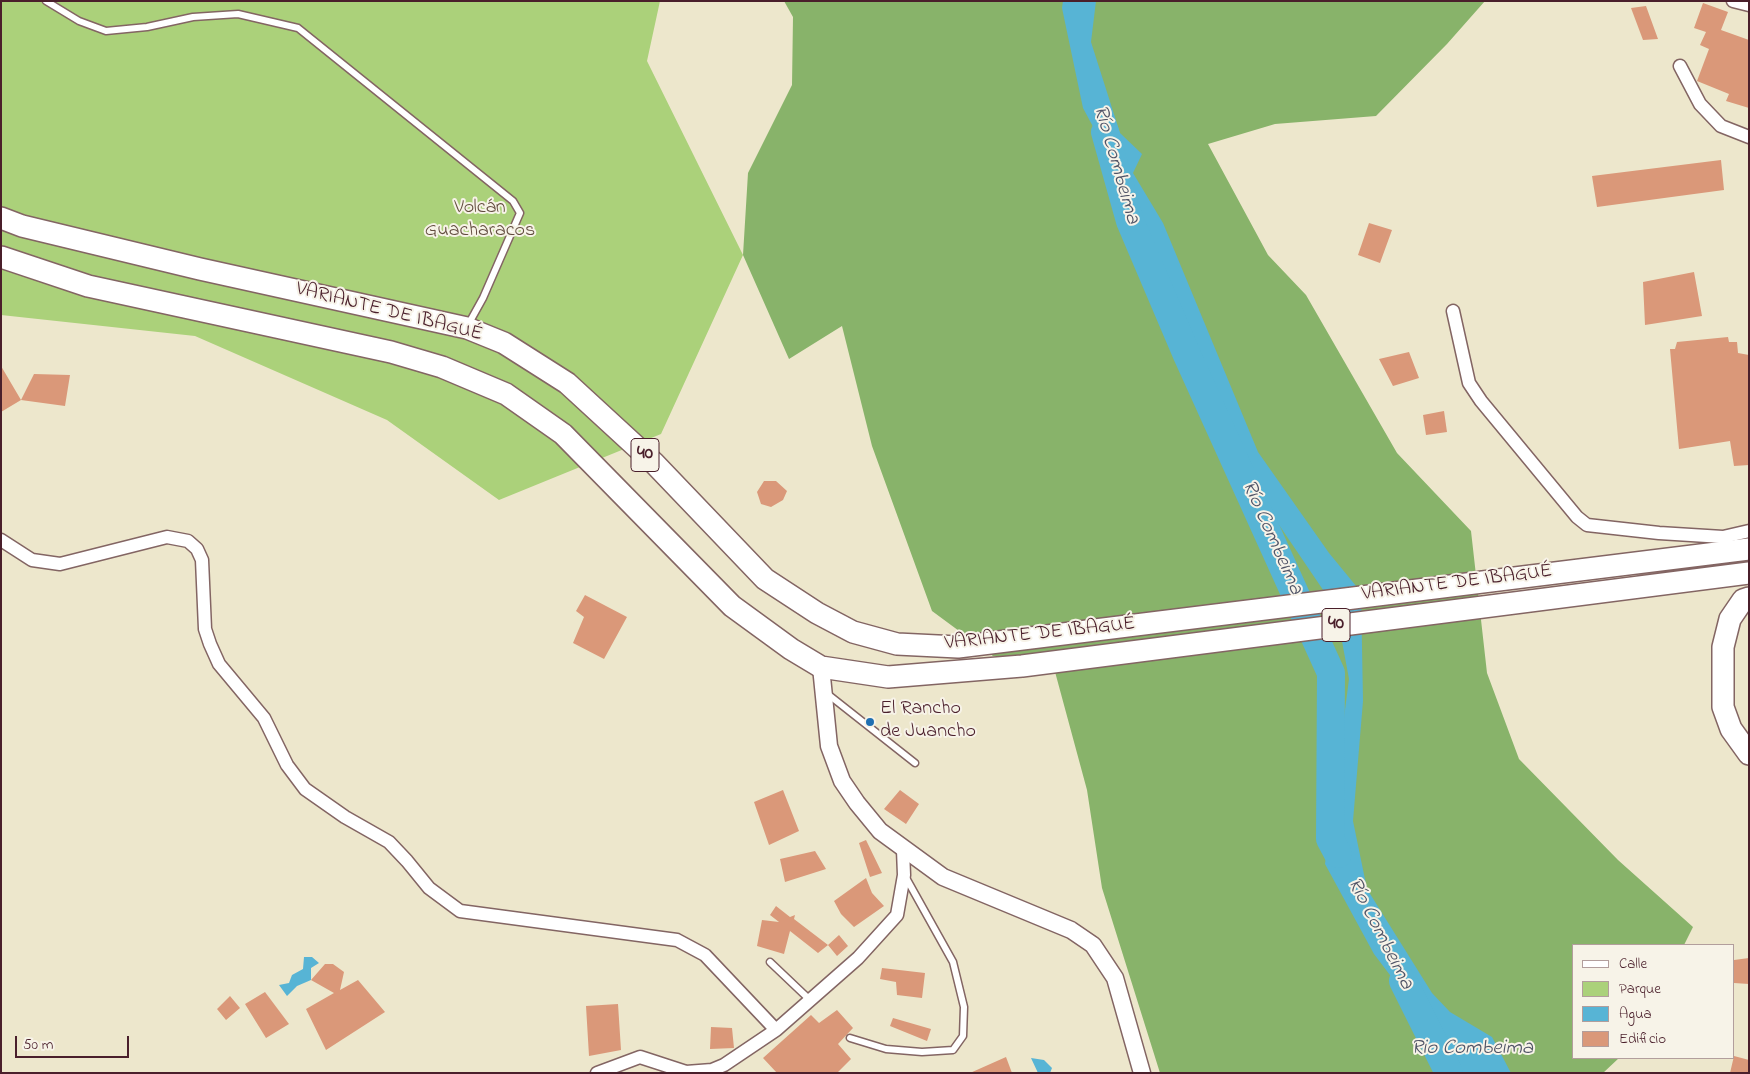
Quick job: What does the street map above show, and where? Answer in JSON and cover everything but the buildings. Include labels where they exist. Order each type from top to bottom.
[{"type":"highway","name":"VARIANTE DE IBAGUÉ","points":[[1,218],[22,226],[200,269],[467,328],[504,343],[567,383],[654,463],[764,579],[817,613],[853,632],[897,644],[958,647],[1647,560],[1749,549]]},
{"type":"highway","name":"VARIANTE DE IBAGUÉ","points":[[1,257],[88,286],[391,352],[442,366],[506,394],[563,434],[732,606],[791,649],[821,667],[888,677],[1022,666],[1650,584],[1749,573]]},
{"type":"highway","points":[[1749,598],[1744,600],[1730,619],[1723,647],[1724,707],[1732,729],[1749,754]]},
{"type":"street","points":[[1733,1],[1749,5]]},
{"type":"street","points":[[1680,66],[1700,104],[1720,126],[1749,137]]},
{"type":"street","points":[[1453,311],[1470,383],[1481,401],[1577,518],[1588,525],[1659,533],[1723,537],[1749,531]]},
{"type":"street","points":[[1,540],[32,560],[60,564],[167,537],[188,541],[197,549],[202,560],[205,629],[219,664],[264,718],[287,765],[304,789],[345,817],[389,842],[408,861],[429,888],[460,911],[677,940],[705,955],[776,1030]]},
{"type":"street","points":[[821,667],[829,746],[842,780],[880,831],[902,850],[942,877],[1071,930],[1093,945],[1115,978],[1142,1073]]},
{"type":"street","points":[[597,1073],[640,1057],[686,1072],[712,1070],[724,1065],[776,1030],[858,958],[897,915],[904,875],[902,850]]},
{"type":"lane","points":[[46,1],[79,21],[106,31],[147,27],[193,17],[238,14],[298,28],[513,201],[520,213],[484,298],[467,328]]},
{"type":"lane","points":[[824,691],[915,763]]},
{"type":"lane","points":[[850,1038],[886,1049],[922,1052],[953,1050],[963,1036],[964,1007],[953,962],[904,875]]},
{"type":"lane","points":[[770,962],[810,1000]]},
{"type":"green space","name":"Volcán Guacharacos","points":[[1,1],[660,1],[647,61],[743,255],[661,434],[499,500],[387,420],[195,336],[1,315]]},
{"type":"green space","points":[[784,1],[1485,1],[1447,44],[1376,116],[1275,124],[1208,144],[1268,255],[1306,295],[1397,453],[1471,531],[1487,673],[1519,759],[1618,860],[1693,927],[1684,944],[1572,944],[1572,1059],[1618,1059],[1603,1073],[1160,1073],[1102,888],[1087,790],[1051,657],[993,656],[932,611],[872,446],[842,326],[789,359],[743,255],[748,173],[792,85],[793,17]]},
{"type":"water","name":"Rio Combeima","points":[[1063,1],[1096,1],[1091,42],[1120,133],[1142,154],[1133,173],[1163,223],[1258,452],[1329,553],[1361,592],[1363,701],[1353,821],[1367,889],[1432,993],[1450,1012],[1492,1037],[1511,1073],[1460,1073],[1443,1045],[1374,954],[1325,864],[1349,679],[1336,609],[1277,522],[1225,414],[1178,301],[1135,205],[1083,108],[1062,8]]},
{"type":"water","points":[[304,957],[312,957],[319,963],[311,968],[311,980],[297,986],[287,996],[279,985],[289,983],[292,975],[303,969]]},
{"type":"water","points":[[1031,1058],[1044,1060],[1052,1068],[1050,1073],[1038,1073]]},
{"type":"waterway","name":"Río Combeima","points":[[1105,132],[1130,221],[1187,355],[1331,673],[1330,839],[1338,854]]},
{"type":"waterway","name":"Río Combeima","points":[[1403,981],[1449,1073]]},
{"type":"place","name":"El Rancho de Juancho","points":[[870,722]]}]
